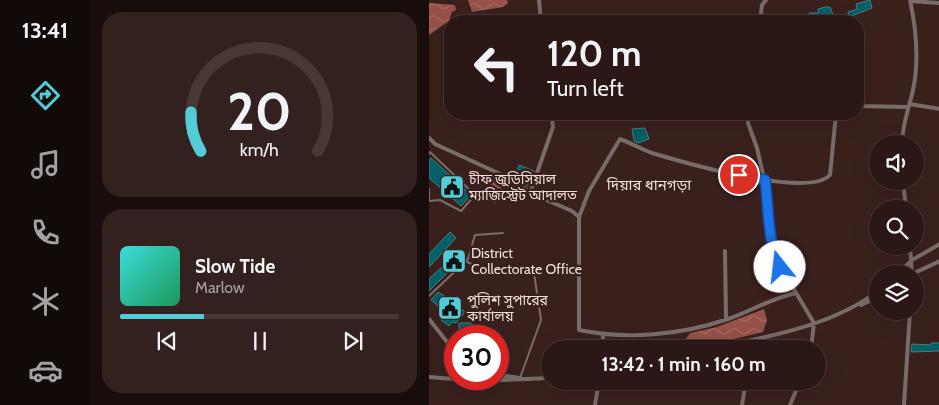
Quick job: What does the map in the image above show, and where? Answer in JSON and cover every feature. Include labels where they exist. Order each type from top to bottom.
[{"type":"street","points":[[539,0],[540,15]]},
{"type":"street","points":[[761,15],[762,5],[766,0]]},
{"type":"street","points":[[902,135],[903,124],[913,90],[916,62],[910,1],[939,3]]},
{"type":"street","points":[[864,106],[908,105],[939,110]]},
{"type":"street","points":[[530,194],[553,127],[552,120]]},
{"type":"street","points":[[747,120],[765,180],[776,259],[815,323],[812,340]]},
{"type":"street","points":[[796,293],[782,296],[726,319],[668,332],[603,336],[579,330],[579,217],[589,191],[620,139],[651,152],[688,163],[765,180],[811,182],[826,180],[830,175],[835,120]]},
{"type":"street","points":[[429,138],[435,144],[520,184],[530,194],[572,211],[579,217]]},
{"type":"street","points":[[907,265],[938,244],[939,251]]},
{"type":"street","points":[[725,251],[726,319]]},
{"type":"street","points":[[911,255],[912,265]]},
{"type":"street","points":[[924,268],[939,261]]},
{"type":"street","points":[[852,308],[869,297]]},
{"type":"street","points":[[753,340],[815,323],[869,301]]},
{"type":"street","points":[[429,319],[444,338]]},
{"type":"street","points":[[903,405],[910,320]]},
{"type":"street","points":[[603,336],[603,340]]},
{"type":"street","points":[[509,376],[527,379]]},
{"type":"street","points":[[429,377],[477,381],[541,378]]},
{"type":"street","points":[[595,405],[598,390]]},
{"type":"street","points":[[742,405],[744,390]]},
{"type":"street","points":[[790,405],[796,390]]},
{"type":"lane","points":[[429,154],[430,152],[475,195],[461,211],[440,200],[429,201],[429,190]]},
{"type":"lane","points":[[429,296],[465,261],[475,235],[503,233]]},
{"type":"lane","points":[[465,261],[487,271],[534,273],[541,320],[520,378]]},
{"type":"water","points":[[468,0],[507,0],[508,3],[503,7],[472,12]]},
{"type":"water","points":[[429,3],[455,5],[456,10],[451,15],[444,15],[444,24],[429,35]]},
{"type":"water","points":[[492,178],[504,184],[495,203],[482,197]]},
{"type":"water","points":[[764,309],[767,320],[763,332],[730,340],[678,340],[686,339],[690,333],[717,327]]},
{"type":"building","points":[[870,0],[872,8],[854,15],[849,15],[848,12],[857,9],[856,4]]},
{"type":"building","points":[[830,7],[833,15],[809,15],[809,13],[818,13],[818,9]]},
{"type":"building","points":[[645,128],[649,139],[638,143],[634,141],[632,129]]},
{"type":"building","name":"চীফ জুডিসিয়াল ম্যাজিস্ট্রেট আদালত","points":[[431,158],[471,195],[461,206],[429,178],[429,160]]},
{"type":"building","points":[[519,165],[534,171],[528,186],[515,177]]},
{"type":"building","points":[[450,232],[456,238],[429,267],[429,254]]},
{"type":"building","points":[[459,251],[464,256],[429,291],[429,279]]},
{"type":"building","name":"পুলিশ সুপারের কার্যালয়","points":[[438,292],[452,299],[465,312],[456,323],[452,322],[448,325],[441,320],[444,311],[431,300]]},
{"type":"building","points":[[459,323],[472,323],[472,325],[459,325]]},
{"type":"building","points":[[931,343],[940,343],[940,351],[911,352],[912,344],[931,345]]},
{"type":"place","name":"চীফ জুডিসিয়াল ম্যাজিস্ট্রেট আদালত","points":[[452,187]]},
{"type":"place","name":"District Collectorate Office","points":[[454,261]]},
{"type":"place","name":"পুলিশ সুপারের কার্যালয়","points":[[450,308]]},
{"type":"district","name":"দিয়ার ধানগড়া","points":[[649,185]]},
{"type":"route","points":[[739,175],[765,180],[768,215],[776,259],[780,267]]}]
